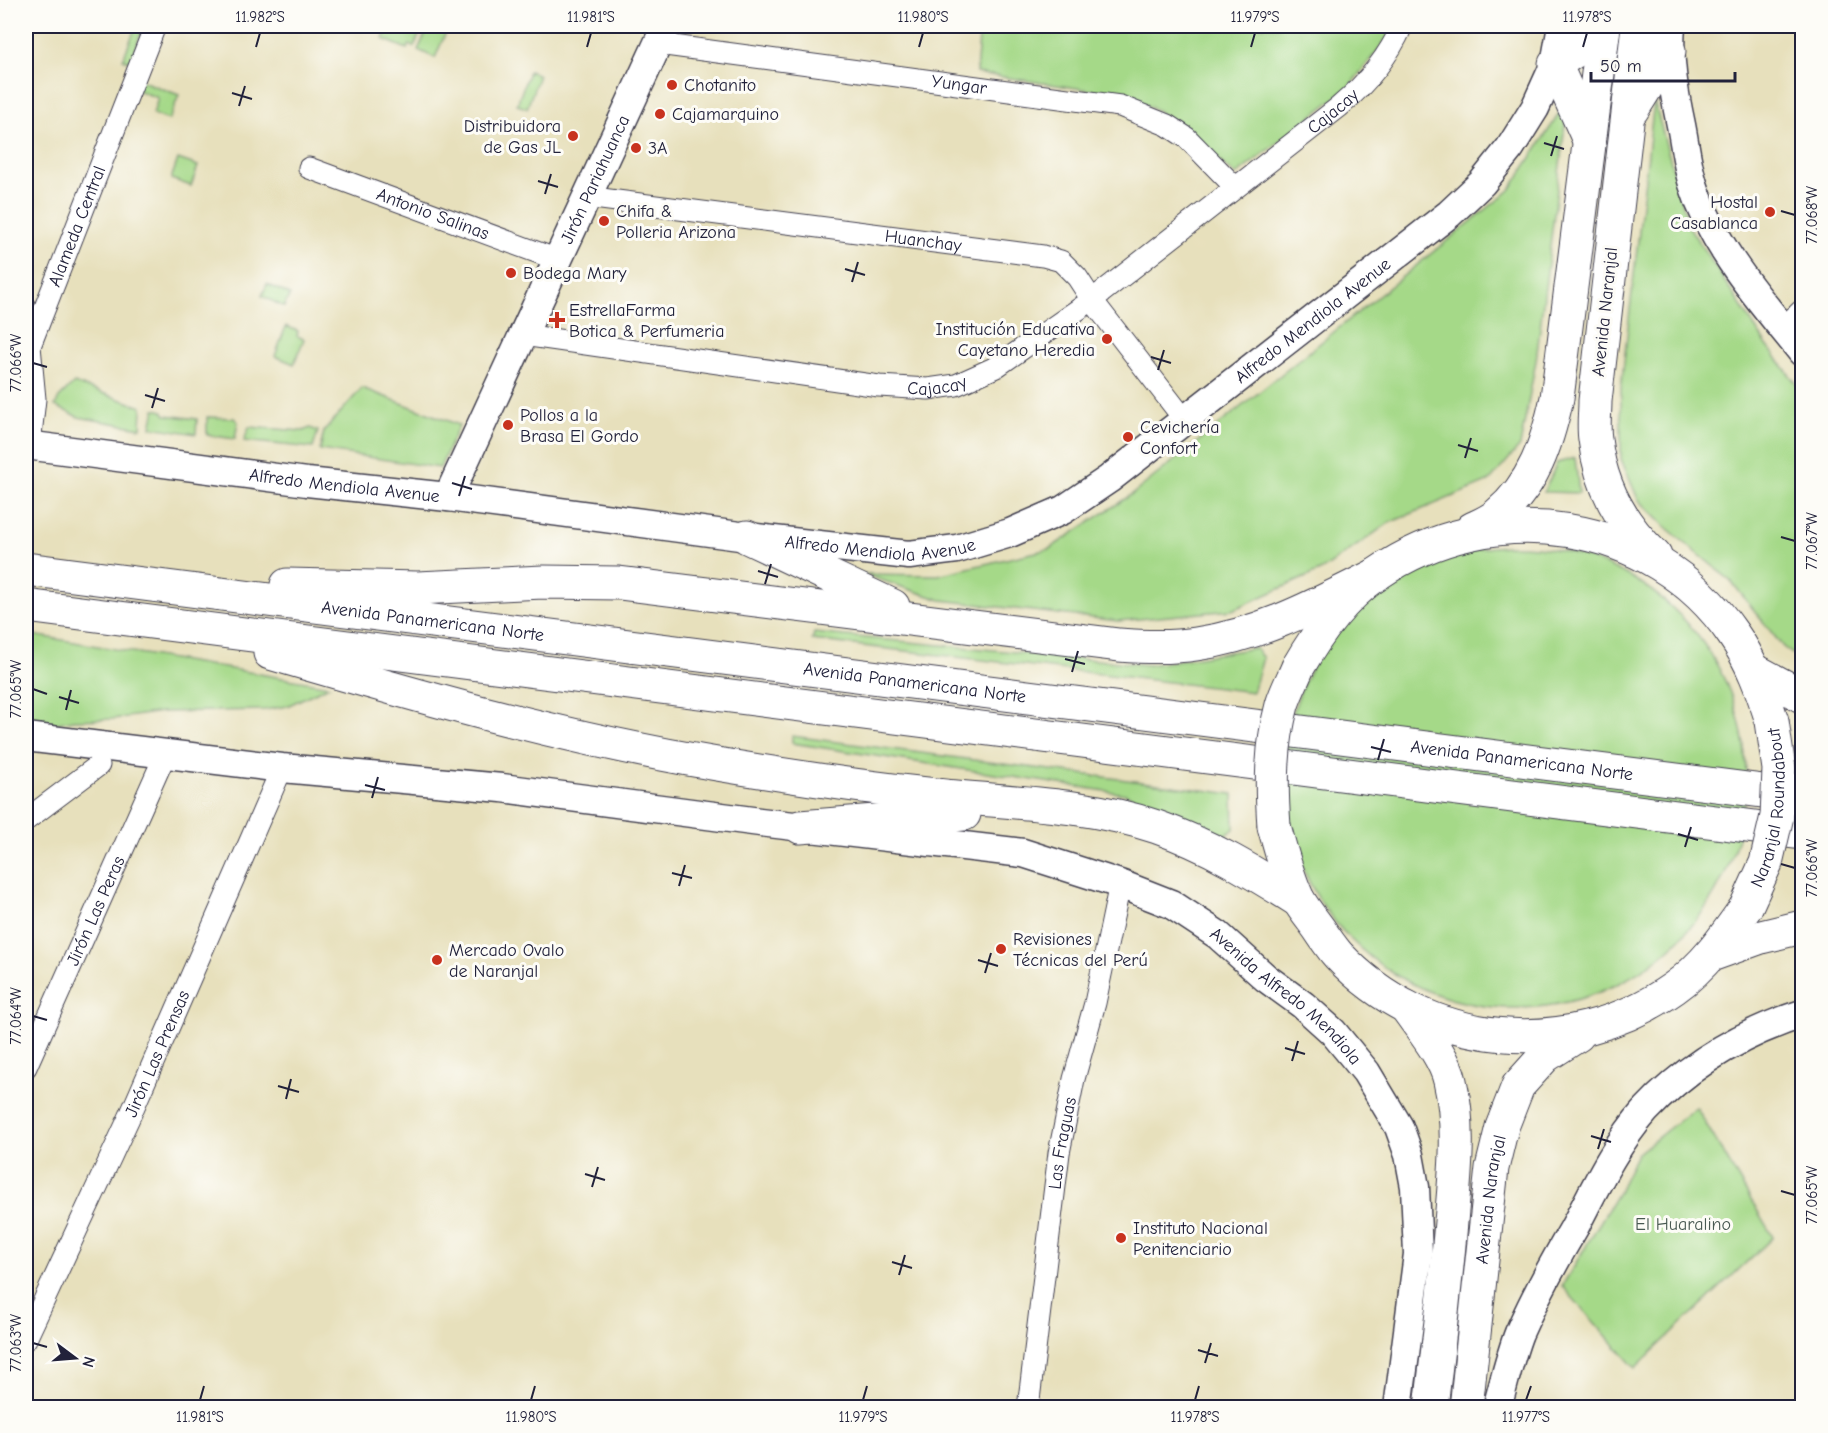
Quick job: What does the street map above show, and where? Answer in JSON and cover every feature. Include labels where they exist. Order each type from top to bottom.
[{"type":"highway","name":"Avenida Naranjal","points":[[1638,26],[1595,401],[1594,438],[1603,476],[1616,508],[1641,543],[1674,574]]},
{"type":"highway","points":[[1627,118],[1670,38],[1647,26]]},
{"type":"highway","points":[[1588,140],[1555,64],[1604,29]]},
{"type":"highway","name":"Avenida Naranjal","points":[[1464,533],[1496,516],[1521,491],[1538,463],[1548,439],[1557,398],[1588,140],[1604,29]]},
{"type":"highway","name":"Naranjal Roundabout","points":[[1519,526],[1574,530],[1627,546],[1674,574],[1706,601],[1733,633],[1754,670],[1772,721],[1779,768],[1777,816],[1766,863],[1746,907],[1711,955],[1675,987],[1633,1012],[1588,1029],[1541,1036],[1495,1035],[1449,1026],[1406,1007],[1369,984],[1337,954],[1299,901],[1288,874],[1275,826],[1271,785],[1274,744],[1283,704],[1298,667],[1319,632],[1345,601],[1376,575],[1403,557],[1464,533],[1519,526]]},
{"type":"highway","points":[[747,537],[925,620]]},
{"type":"highway","name":"Avenida Panamericana Norte","points":[[26,569],[1803,796]]},
{"type":"highway","points":[[201,592],[297,585],[418,588],[592,581],[646,585],[1119,645],[1166,647],[1194,645],[1239,635],[1308,609],[1376,575]]},
{"type":"highway","points":[[26,606],[171,624],[462,706],[628,747],[822,781],[1111,815],[1175,834],[1217,852],[1299,901]]},
{"type":"highway","name":"Avenida Panamericana Norte","points":[[171,624],[1803,832]]},
{"type":"highway","points":[[1754,670],[1803,696]]},
{"type":"highway","points":[[801,827],[1047,806]]},
{"type":"highway","points":[[1711,955],[1803,927]]},
{"type":"highway","name":"Avenida Naranjal","points":[[1406,1007],[1432,1044],[1450,1079],[1455,1119],[1456,1164],[1446,1281],[1431,1407]]},
{"type":"highway","name":"Avenida Naranjal","points":[[1466,1407],[1492,1168],[1502,1127],[1518,1086],[1545,1056],[1588,1029]]},
{"type":"main road","points":[[1555,64],[1562,26]]},
{"type":"main road","name":"Jirón Pariahuanca","points":[[448,497],[662,35]]},
{"type":"main road","points":[[1670,38],[1676,102],[1693,184],[1713,230],[1741,275],[1793,319],[1803,352]]},
{"type":"main road","name":"Alfredo Mendiola Avenue","points":[[28,440],[307,482],[448,497],[747,537],[909,555],[957,549],[1011,533],[1063,510],[1109,479],[1449,214],[1482,183],[1510,148],[1535,108],[1555,64]]},
{"type":"main road","points":[[26,737],[282,768],[466,784],[1023,853],[1120,884]]},
{"type":"main road","name":"Avenida Alfredo Mendiola","points":[[1120,884],[1171,904],[1218,935],[1266,978],[1303,1005],[1333,1032],[1366,1072],[1399,1126],[1409,1155],[1415,1187],[1419,1254],[1398,1407]]},
{"type":"main road","points":[[1497,1407],[1518,1336],[1544,1281],[1599,1179],[1645,1112],[1706,1058],[1741,1038],[1803,1014]]},
{"type":"street","name":"Alameda Central","points":[[28,440],[35,399],[30,346],[155,26]]},
{"type":"street","name":"Cajacay","points":[[523,336],[879,386],[928,389],[956,385],[996,367],[1092,300],[1356,93],[1393,46],[1402,26]]},
{"type":"street","name":"Yungar","points":[[662,35],[1120,105],[1167,125],[1187,138],[1235,187]]},
{"type":"street","name":"Antonio Salinas","points":[[309,168],[558,260]]},
{"type":"street","name":"Huanchay","points":[[586,197],[1043,256],[1061,261],[1077,277],[1092,300],[1184,419]]},
{"type":"street","name":"Jirón Las Peras","points":[[26,1067],[165,755]]},
{"type":"street","points":[[26,820],[99,765]]},
{"type":"street","name":"Jirón Las Prensas","points":[[26,1339],[129,1118],[282,768]]},
{"type":"street","name":"Las Fraguas","points":[[1028,1407],[1059,1152],[1074,1079],[1095,1003],[1120,884]]},
{"type":"green space","points":[[136,26],[144,26],[130,62],[123,59]]},
{"type":"green space","points":[[388,26],[423,26],[414,47],[409,45],[407,49],[383,39]]},
{"type":"green space","points":[[429,26],[446,32],[435,58],[418,50]]},
{"type":"green space","points":[[980,26],[1393,26],[1389,36],[1348,88],[1236,175],[1157,110],[1130,99],[1103,92],[976,73]]},
{"type":"green space","points":[[529,71],[539,75],[527,108],[517,105]]},
{"type":"green space","points":[[137,79],[179,95],[169,120],[153,114],[158,98],[134,89]]},
{"type":"green space","points":[[1568,100],[1536,361],[1520,446],[1490,481],[1389,523],[1322,570],[1232,610],[1118,621],[941,600],[863,574],[938,575],[1049,549],[1134,493],[1510,190]]},
{"type":"green space","points":[[1654,101],[1689,227],[1766,344],[1802,391],[1802,661],[1783,647],[1731,581],[1668,529],[1638,499],[1621,459],[1621,388]]},
{"type":"green space","points":[[178,159],[198,166],[191,186],[171,179]]},
{"type":"green space","points":[[267,284],[290,295],[284,307],[262,296]]},
{"type":"green space","points":[[286,326],[298,331],[297,336],[304,339],[294,364],[275,356]]},
{"type":"green space","points":[[74,383],[142,407],[141,428],[78,417],[55,406],[59,398]]},
{"type":"green space","points":[[362,388],[459,425],[440,468],[320,450],[324,431]]},
{"type":"green space","points":[[155,409],[163,411],[166,415],[197,419],[196,434],[151,427]]},
{"type":"green space","points":[[207,417],[234,418],[238,422],[235,439],[207,435]]},
{"type":"green space","points":[[249,427],[303,431],[310,428],[318,431],[313,448],[244,441]]},
{"type":"green space","points":[[1575,458],[1579,493],[1544,492],[1557,463]]},
{"type":"green space","points":[[1515,546],[1560,551],[1603,564],[1643,585],[1678,614],[1707,649],[1728,689],[1741,732],[1746,777],[1741,822],[1728,865],[1707,905],[1678,940],[1643,969],[1603,990],[1560,1003],[1515,1008],[1470,1003],[1427,990],[1387,969],[1352,940],[1323,905],[1302,865],[1289,822],[1284,777],[1289,732],[1302,689],[1323,649],[1352,614],[1387,585],[1427,564],[1470,551]]},
{"type":"green space","points":[[814,633],[1149,665],[1255,648],[1263,658],[1253,692],[812,640]]},
{"type":"green space","points":[[26,634],[329,686],[287,706],[265,710],[162,712],[113,719],[73,720],[49,725],[26,720]]},
{"type":"green space","points":[[792,736],[1233,794],[1234,829],[1224,837],[1125,794],[792,743]]},
{"type":"green space","name":"El Huaralino","points":[[1696,1107],[1773,1237],[1635,1368],[1562,1286],[1619,1191],[1637,1154]]},
{"type":"place","name":"Chotanito","points":[[672,85]]},
{"type":"place","name":"Cajamarquino","points":[[660,114]]},
{"type":"place","name":"Distribuidora de Gas JL","points":[[573,136]]},
{"type":"place","name":"3A","points":[[636,148]]},
{"type":"place","name":"Hostal Casablanca","points":[[1770,212]]},
{"type":"place","name":"Chifa & Polleria Arizona","points":[[604,221]]},
{"type":"place","name":"Bodega Mary","points":[[511,273]]},
{"type":"place","name":"EstrellaFarma Botica & Perfumeria","points":[[557,320]]},
{"type":"place","name":"Institución Educativa Cayetano Heredia","points":[[1107,339]]},
{"type":"place","name":"Pollos a la Brasa El Gordo","points":[[508,425]]},
{"type":"place","name":"Cevichería Confort","points":[[1128,437]]},
{"type":"place","name":"Revisiones Técnicas del Perú","points":[[1001,949]]},
{"type":"place","name":"Mercado Ovalo de Naranjal","points":[[437,960]]},
{"type":"place","name":"Instituto Nacional Penitenciario","points":[[1121,1238]]}]
